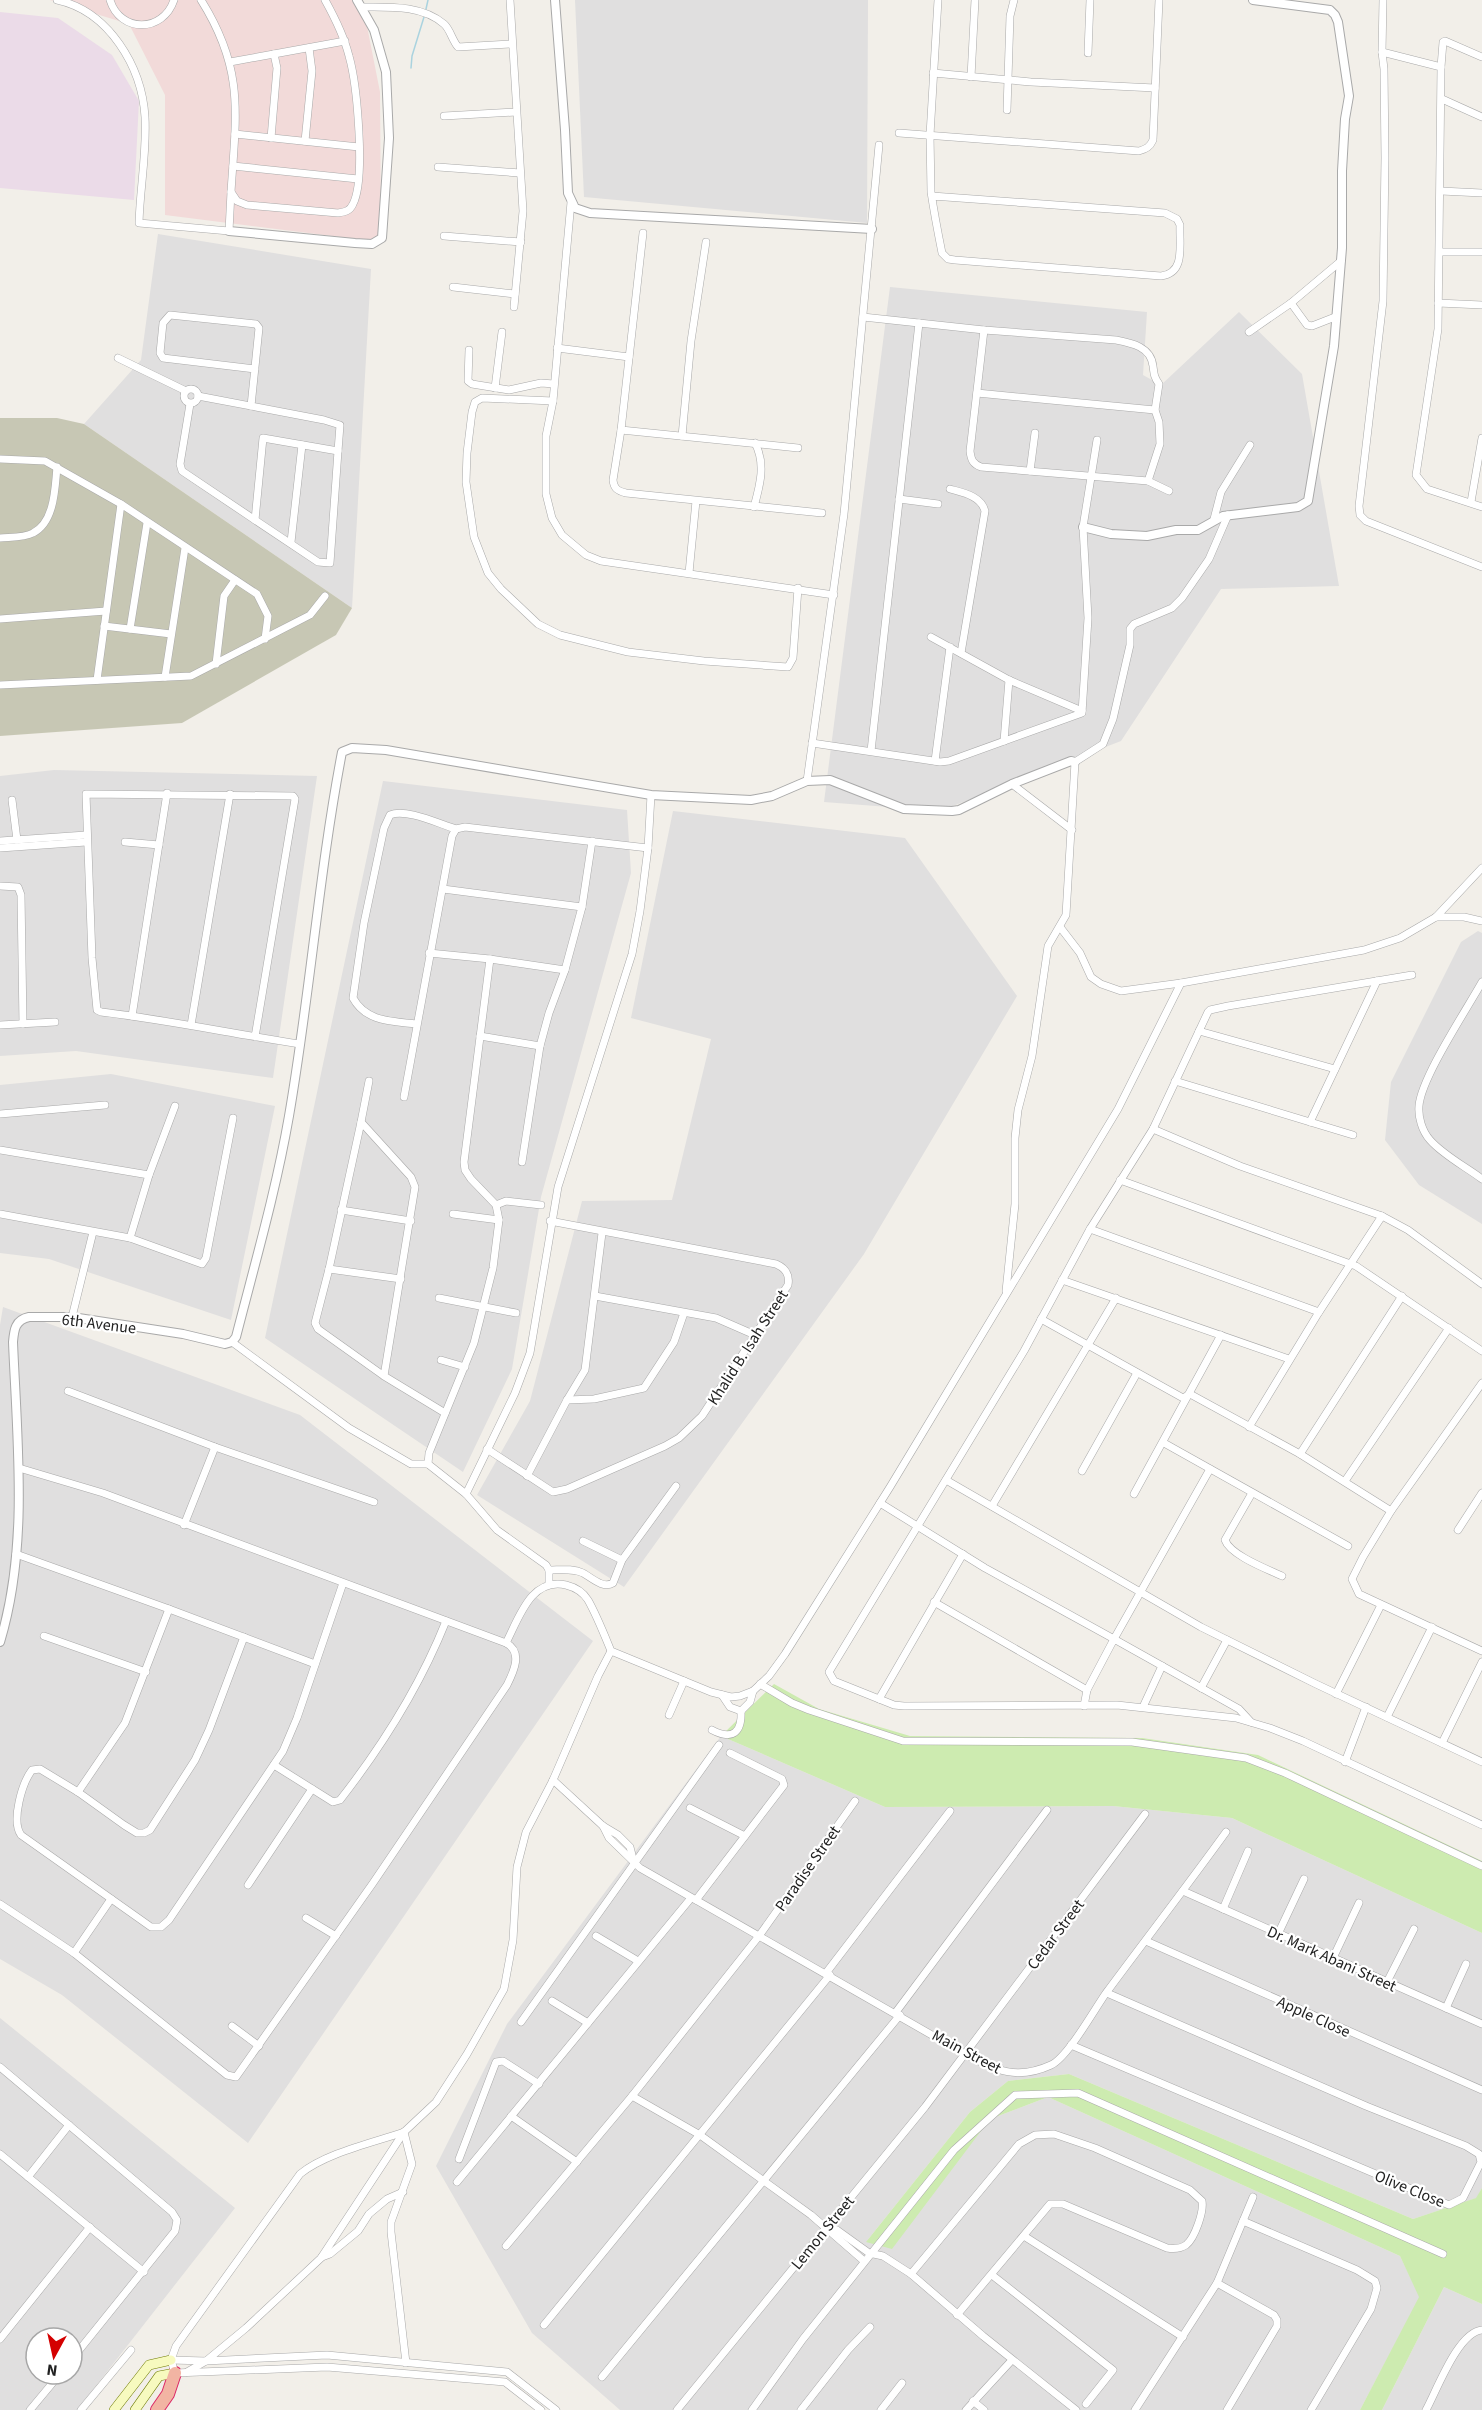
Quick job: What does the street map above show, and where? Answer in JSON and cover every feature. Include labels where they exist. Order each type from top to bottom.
[{"type":"highway","points":[[157,2410],[181,2373]]},
{"type":"main road","points":[[114,2410],[149,2365],[171,2360]]},
{"type":"main road","points":[[135,2410],[159,2376],[181,2373]]},
{"type":"street","points":[[57,0],[81,8],[106,26],[130,64],[139,87],[145,117],[139,223],[372,244],[382,238],[389,138],[386,72],[374,30],[360,4]]},
{"type":"street","points":[[110,0],[113,9],[120,17],[129,23],[140,25],[160,20],[168,12],[174,0]]},
{"type":"street","points":[[201,0],[219,32],[230,62],[236,106],[229,231]]},
{"type":"street","points":[[231,192],[237,201],[247,205],[338,213],[347,212],[353,206],[358,179],[359,147],[352,69],[345,41],[326,0]]},
{"type":"street","points":[[510,0],[523,211],[514,308]]},
{"type":"street","points":[[555,0],[565,130],[566,180],[571,202],[553,401],[546,436],[545,477],[549,508],[556,527],[581,552],[601,561],[834,594]]},
{"type":"street","points":[[932,196],[1165,213],[1177,219],[1180,225],[1178,267],[1173,273],[1161,276],[948,259],[942,253],[932,196],[930,135],[938,0]]},
{"type":"street","points":[[971,76],[975,0]]},
{"type":"street","points":[[1007,110],[1010,16],[1014,0]]},
{"type":"street","points":[[1088,53],[1090,0]]},
{"type":"street","points":[[899,133],[1139,152],[1150,146],[1153,140],[1159,0]]},
{"type":"street","points":[[1083,527],[1110,534],[1147,536],[1176,530],[1198,530],[1214,519],[1228,515],[1298,507],[1308,501],[1331,366],[1341,261],[1344,141],[1349,96],[1337,19],[1329,10],[1253,0]]},
{"type":"street","points":[[1383,0],[1385,147],[1383,301],[1359,506],[1360,515],[1366,521],[1482,567]]},
{"type":"street","points":[[360,4],[425,13],[446,25],[451,39],[458,47],[512,44]]},
{"type":"street","points":[[230,62],[345,41]]},
{"type":"street","points":[[1482,57],[1443,42],[1438,329],[1416,475],[1427,489],[1482,507]]},
{"type":"street","points":[[305,141],[312,71],[309,48]]},
{"type":"street","points":[[1382,52],[1442,67]]},
{"type":"street","points":[[271,138],[277,68],[274,54]]},
{"type":"street","points":[[933,73],[1008,80],[1155,88]]},
{"type":"street","points":[[1442,99],[1482,117]]},
{"type":"street","points":[[444,116],[516,112]]},
{"type":"street","points":[[235,134],[359,147]]},
{"type":"street","points":[[807,781],[834,594],[851,449],[879,145]]},
{"type":"street","points":[[233,166],[358,179]]},
{"type":"street","points":[[438,167],[520,173]]},
{"type":"street","points":[[1441,191],[1482,193]]},
{"type":"street","points":[[571,202],[575,208],[590,213],[872,229]]},
{"type":"street","points":[[643,233],[614,486],[619,491],[696,501],[822,513]]},
{"type":"street","points":[[444,236],[520,242]]},
{"type":"street","points":[[682,436],[706,242]]},
{"type":"street","points":[[1440,252],[1482,252]]},
{"type":"street","points":[[1249,332],[1291,303],[1341,261]]},
{"type":"street","points":[[453,287],[515,294]]},
{"type":"street","points":[[1291,303],[1307,325],[1312,326],[1335,317]]},
{"type":"street","points":[[1438,303],[1482,305]]},
{"type":"street","points":[[251,406],[255,369],[259,328],[256,324],[170,315],[166,317],[163,323],[160,353],[163,358],[255,369]]},
{"type":"street","points":[[863,317],[984,330],[1116,340],[1137,345],[1148,354],[1153,366],[1152,374],[1159,384],[1155,410],[1159,422],[1160,444],[1148,481]]},
{"type":"street","points":[[871,751],[919,323]]},
{"type":"street","points":[[984,330],[970,459],[975,464],[981,467],[1148,481],[1169,491]]},
{"type":"street","points":[[495,388],[502,332]]},
{"type":"street","points":[[557,348],[629,357]]},
{"type":"street","points":[[469,350],[470,383],[509,390],[542,383],[554,384]]},
{"type":"street","points":[[118,357],[186,391],[194,390],[198,396],[340,425],[330,563],[318,562],[182,471],[180,464],[190,404]]},
{"type":"street","points":[[186,391],[184,400],[190,404]]},
{"type":"street","points":[[977,393],[1155,410]]},
{"type":"street","points":[[190,404],[195,402],[198,396]]},
{"type":"street","points":[[553,401],[482,398],[475,402],[471,411],[467,453],[466,482],[471,519],[480,556],[488,573],[501,589],[538,624],[561,635],[628,652],[704,661],[788,667],[793,658],[798,588]]},
{"type":"street","points":[[621,430],[798,448]]},
{"type":"street","points":[[1030,471],[1035,433]]},
{"type":"street","points":[[255,520],[263,438],[338,451]]},
{"type":"street","points":[[1082,711],[1088,618],[1083,527],[1097,440]]},
{"type":"street","points":[[754,507],[761,472],[759,451],[755,443]]},
{"type":"street","points":[[1471,502],[1482,443]]},
{"type":"street","points":[[291,542],[302,445]]},
{"type":"street","points":[[1214,519],[1221,492],[1250,445]]},
{"type":"street","points":[[0,459],[45,461],[57,467],[121,504],[257,594],[268,616],[265,639]]},
{"type":"street","points":[[0,538],[33,533],[40,527],[52,505],[57,467]]},
{"type":"street","points":[[951,489],[980,501],[985,511],[961,653]]},
{"type":"street","points":[[899,499],[938,504]]},
{"type":"street","points":[[689,573],[696,501]]},
{"type":"street","points":[[97,680],[121,504]]},
{"type":"street","points":[[231,1342],[236,1337],[274,1193],[300,1044],[324,877],[326,836],[342,752],[358,748],[386,750],[651,795],[750,800],[772,796],[807,781],[834,780],[904,809],[958,810],[1012,783],[1071,761],[1075,762],[1103,744],[1113,718],[1130,645],[1130,629],[1134,624],[1172,608],[1182,598],[1209,558],[1228,515]]},
{"type":"street","points":[[130,629],[147,523]]},
{"type":"street","points":[[165,677],[185,548]]},
{"type":"street","points":[[216,664],[224,596],[235,580]]},
{"type":"street","points":[[0,685],[191,676],[310,615],[325,596]]},
{"type":"street","points":[[0,619],[106,611]]},
{"type":"street","points":[[104,626],[171,634]]},
{"type":"street","points":[[931,637],[1009,680],[1082,711]]},
{"type":"street","points":[[935,761],[950,647]]},
{"type":"street","points":[[1004,741],[1009,680]]},
{"type":"street","points":[[812,743],[935,761],[949,761],[1082,711]]},
{"type":"street","points":[[1005,1294],[1016,1204],[1015,1138],[1018,1110],[1032,1056],[1046,953],[1051,939],[1066,915],[1075,762]]},
{"type":"street","points":[[1012,783],[1072,830]]},
{"type":"street","points":[[255,1037],[294,799],[289,794],[88,792],[84,798],[95,1006],[101,1012],[191,1025],[255,1037],[300,1044]]},
{"type":"street","points":[[132,1016],[168,793]]},
{"type":"street","points":[[191,1025],[230,794]]},
{"type":"street","points":[[466,1494],[515,1393],[530,1353],[550,1221],[567,1155],[632,954],[648,848],[651,795]]},
{"type":"street","points":[[12,800],[17,840]]},
{"type":"street","points":[[416,1024],[376,1019],[358,1007],[353,998],[364,923],[384,828],[390,815],[397,812],[406,813],[456,829],[465,827],[648,848]]},
{"type":"street","points":[[404,1097],[429,952],[452,836],[456,829]]},
{"type":"street","points":[[0,841],[86,839]]},
{"type":"street","points":[[0,848],[86,839]]},
{"type":"street","points":[[522,1162],[540,1046],[565,970],[582,907],[592,841]]},
{"type":"street","points":[[125,842],[159,845]]},
{"type":"street","points":[[1060,927],[1080,953],[1091,978],[1101,984],[1121,991],[1181,983],[1364,950],[1400,938],[1436,917],[1482,868]]},
{"type":"street","points":[[0,886],[12,886],[20,890],[23,1024]]},
{"type":"street","points":[[443,889],[582,907]]},
{"type":"street","points":[[1436,917],[1464,917],[1482,921]]},
{"type":"street","points":[[429,952],[490,958],[565,970]]},
{"type":"street","points":[[490,958],[464,1162],[465,1170],[471,1179],[496,1205],[499,1220],[493,1268],[484,1307],[465,1367],[429,1454],[428,1464],[466,1494],[497,1530],[546,1565],[549,1570],[549,1583]]},
{"type":"street","points":[[1412,975],[1214,1008],[1208,1012],[1153,1129],[1090,1229],[1024,1351],[829,1668],[830,1676],[834,1681],[879,1699],[904,1706],[1117,1705],[1236,1718],[1303,1742],[1482,1825]]},
{"type":"street","points":[[1310,1122],[1377,981]]},
{"type":"street","points":[[1482,982],[1425,1084],[1419,1104],[1420,1118],[1430,1141],[1482,1179]]},
{"type":"street","points":[[712,1730],[722,1735],[735,1732],[741,1726],[741,1711],[750,1702],[753,1692],[785,1654],[880,1503],[1118,1109],[1181,983]]},
{"type":"street","points":[[0,1025],[55,1022]]},
{"type":"street","points":[[1199,1031],[1335,1069]]},
{"type":"street","points":[[480,1036],[540,1046]]},
{"type":"street","points":[[369,1081],[329,1269],[315,1323],[318,1329],[384,1376],[445,1413]]},
{"type":"street","points":[[1175,1081],[1353,1135]]},
{"type":"street","points":[[0,1114],[105,1106]]},
{"type":"street","points":[[130,1238],[149,1175],[175,1106]]},
{"type":"street","points":[[0,1214],[130,1238],[202,1264],[206,1258],[233,1118]]},
{"type":"street","points":[[361,1122],[414,1182],[411,1221],[384,1376]]},
{"type":"street","points":[[1153,1129],[1240,1166],[1383,1216],[1408,1230],[1482,1284]]},
{"type":"street","points":[[0,1150],[149,1175]]},
{"type":"street","points":[[1120,1180],[1364,1269],[1482,1351]]},
{"type":"street","points":[[496,1205],[506,1201],[541,1205]]},
{"type":"street","points":[[341,1209],[411,1221]]},
{"type":"street","points":[[453,1214],[499,1220]]},
{"type":"street","points":[[1249,1427],[1289,1359],[1383,1216]]},
{"type":"street","name":"Khalid B. Isah Street","points":[[487,1449],[546,1489],[560,1492],[679,1438],[702,1416],[788,1285],[789,1278],[782,1267],[550,1221]]},
{"type":"street","points":[[1090,1229],[1319,1312]]},
{"type":"street","points":[[72,1317],[93,1232]]},
{"type":"street","points":[[527,1476],[585,1370],[602,1233]]},
{"type":"street","points":[[329,1269],[401,1279]]},
{"type":"street","points":[[1062,1280],[1289,1359]]},
{"type":"street","points":[[595,1296],[716,1318],[755,1335]]},
{"type":"street","points":[[1300,1455],[1402,1296]]},
{"type":"street","points":[[439,1298],[516,1312]]},
{"type":"street","points":[[992,1506],[1116,1298]]},
{"type":"street","points":[[567,1400],[594,1399],[644,1388],[674,1342],[684,1312]]},
{"type":"street","name":"6th Avenue","points":[[0,1642],[16,1554],[19,1468],[13,1342],[16,1324],[22,1319],[72,1317],[183,1334],[225,1344],[231,1342],[349,1428],[411,1464],[428,1464]]},
{"type":"street","points":[[1041,1319],[1183,1398],[1191,1394]]},
{"type":"street","points":[[1345,1481],[1449,1328]]},
{"type":"street","points":[[1134,1494],[1191,1394],[1221,1335]]},
{"type":"street","points":[[441,1360],[465,1367]]},
{"type":"street","points":[[1082,1471],[1137,1373]]},
{"type":"street","points":[[1482,1383],[1391,1511],[1352,1579],[1359,1594],[1482,1651]]},
{"type":"street","points":[[68,1391],[215,1447],[374,1502]]},
{"type":"street","points":[[1191,1394],[1345,1481],[1391,1511]]},
{"type":"street","points":[[1164,1443],[1348,1546]]},
{"type":"street","points":[[184,1525],[215,1447]]},
{"type":"street","points":[[0,1904],[74,1953],[227,2075],[231,2077],[239,2074],[507,1685],[516,1661],[513,1649],[506,1643],[103,1493],[19,1468]]},
{"type":"street","points":[[1084,1706],[1087,1690],[1114,1639],[1210,1469]]},
{"type":"street","points":[[946,1480],[1227,1640],[1482,1762]]},
{"type":"street","points":[[549,1570],[580,1572],[607,1586],[613,1583],[622,1560],[676,1486]]},
{"type":"street","points":[[1458,1530],[1482,1492]]},
{"type":"street","points":[[1252,1493],[1225,1540],[1226,1544],[1235,1552],[1282,1576]]},
{"type":"street","points":[[880,1503],[963,1554],[1239,1709],[1252,1723]]},
{"type":"street","points":[[583,1541],[622,1560]]},
{"type":"street","points":[[16,1554],[315,1664]]},
{"type":"street","points":[[879,1699],[963,1554]]},
{"type":"street","points":[[506,1643],[528,1600],[537,1590],[549,1583],[572,1587],[584,1596],[611,1651],[722,1695],[740,1696],[753,1692]]},
{"type":"street","points":[[244,1637],[209,1730],[195,1760],[150,1830],[138,1833],[45,1770],[36,1768],[32,1770],[21,1797],[15,1822],[17,1830],[25,1839],[151,1927],[161,1927],[165,1924],[274,1765],[297,1718],[343,1584]]},
{"type":"street","points":[[934,1602],[1087,1690]]},
{"type":"street","points":[[1336,1694],[1381,1605]]},
{"type":"street","points":[[78,1792],[125,1723],[169,1609]]},
{"type":"street","points":[[274,1765],[333,1802],[340,1800],[413,1693],[430,1661],[446,1621]]},
{"type":"street","points":[[1387,1717],[1432,1627]]},
{"type":"street","points":[[44,1636],[146,1672]]},
{"type":"street","points":[[1201,1688],[1227,1640]]},
{"type":"street","points":[[181,2373],[206,2361],[275,2302],[321,2258],[404,2132],[436,2102],[467,2054],[504,1989],[513,1940],[514,1900],[520,1851],[526,1832],[553,1780],[611,1651]]},
{"type":"street","points":[[1442,1743],[1482,1662]]},
{"type":"street","points":[[1143,1707],[1162,1666]]},
{"type":"street","points":[[669,1714],[684,1681]]},
{"type":"street","points":[[760,1684],[808,1710],[903,1741],[1132,1742],[1246,1758],[1285,1773],[1482,1866]]},
{"type":"street","points":[[722,1695],[729,1707],[741,1711]]},
{"type":"street","points":[[1345,1762],[1366,1707]]},
{"type":"street","points":[[521,2022],[718,1745]]},
{"type":"street","points":[[457,2182],[638,1961],[745,1836],[784,1785],[784,1781],[730,1753]]},
{"type":"street","points":[[553,1780],[603,1827],[618,1835],[630,1847],[634,1863]]},
{"type":"street","points":[[248,1885],[312,1789]]},
{"type":"street","name":"Paradise Street","points":[[506,2246],[632,2096],[759,1936],[855,1801]]},
{"type":"street","points":[[690,1808],[745,1836]]},
{"type":"street","points":[[602,2377],[764,2182],[898,2014],[1047,1810]]},
{"type":"street","points":[[544,2325],[828,1974],[950,1811]]},
{"type":"street","name":"Cedar Street","points":[[965,2054],[1145,1814]]},
{"type":"street","name":"Main Street","points":[[634,1863],[965,2054],[997,2070],[1016,2074],[1054,2064],[1071,2045],[1227,1832]]},
{"type":"street","points":[[1223,1909],[1248,1851]]},
{"type":"street","points":[[1278,1934],[1305,1879]]},
{"type":"street","name":"Dr. Mark Abani Street","points":[[1183,1891],[1482,2024]]},
{"type":"street","points":[[74,1953],[111,1899]]},
{"type":"street","points":[[1333,1958],[1359,1903]]},
{"type":"street","points":[[306,1918],[336,1936]]},
{"type":"street","points":[[1387,1982],[1414,1929]]},
{"type":"street","points":[[597,1936],[638,1961]]},
{"type":"street","name":"Apple Close","points":[[1146,1941],[1482,2090]]},
{"type":"street","points":[[1446,2008],[1466,1964]]},
{"type":"street","name":"Olive Close","points":[[1071,2045],[1449,2205],[1463,2198],[1481,2162],[1479,2154],[1466,2146],[1366,2106],[1107,1993]]},
{"type":"street","points":[[552,2001],[588,2023]]},
{"type":"street","points":[[232,2026],[259,2046]]},
{"type":"street","name":"Lemon Street","points":[[677,2410],[925,2108],[965,2054]]},
{"type":"street","points":[[459,2159],[496,2062],[503,2061],[538,2084]]},
{"type":"street","points":[[0,2067],[172,2212],[177,2220],[175,2231],[84,2344]]},
{"type":"street","points":[[752,2410],[869,2253],[954,2150],[1015,2095],[1078,2094],[1443,2254]]},
{"type":"street","points":[[632,2096],[700,2135],[826,2227],[864,2261]]},
{"type":"street","points":[[511,2116],[577,2162]]},
{"type":"street","points":[[28,2177],[69,2125]]},
{"type":"street","points":[[404,2132],[412,2164],[391,2222],[391,2232],[406,2362]]},
{"type":"street","points":[[171,2360],[176,2346],[300,2174],[323,2160],[404,2132]]},
{"type":"street","points":[[911,2274],[1018,2144],[1035,2135],[1054,2134],[1095,2148],[1198,2195],[1203,2206],[1200,2218],[1190,2241],[1178,2248],[1167,2248],[1064,2204],[1055,2203],[1044,2208],[1024,2236],[957,2315]]},
{"type":"street","points":[[0,2154],[144,2272]]},
{"type":"street","points":[[321,2258],[330,2254],[358,2231],[369,2214],[387,2199],[403,2192]]},
{"type":"street","points":[[1135,2410],[1217,2283],[1253,2197]]},
{"type":"street","points":[[1243,2222],[1357,2270],[1375,2282],[1377,2288],[1371,2309],[1311,2410]]},
{"type":"street","points":[[0,2338],[90,2227]]},
{"type":"street","points":[[826,2227],[837,2230],[869,2253],[883,2256],[911,2274],[957,2315],[1076,2410]]},
{"type":"street","points":[[1024,2236],[1183,2337]]},
{"type":"street","points":[[992,2275],[1113,2370],[1086,2404]]},
{"type":"street","points":[[1217,2283],[1274,2315],[1277,2320],[1277,2326],[1227,2410]]},
{"type":"street","points":[[801,2410],[840,2359],[870,2327]]},
{"type":"street","points":[[1426,2410],[1458,2348],[1473,2332],[1482,2330]]},
{"type":"street","points":[[81,2410],[131,2350]]},
{"type":"street","points":[[171,2360],[206,2361],[327,2355],[507,2372],[556,2410]]},
{"type":"street","points":[[171,2360],[181,2373]]},
{"type":"street","points":[[966,2410],[1012,2360]]},
{"type":"street","points":[[181,2373],[327,2367],[505,2382],[541,2410]]},
{"type":"street","points":[[880,2410],[902,2383]]},
{"type":"street","points":[[30,2410],[50,2386]]},
{"type":"street","points":[[973,2401],[984,2410]]},
{"type":"shaded area","points":[[50,0],[353,0],[365,16],[380,92],[381,242],[165,215],[165,95],[129,24]]},
{"type":"shaded area","points":[[575,0],[868,0],[867,223],[584,197]]},
{"type":"shaded area","points":[[0,12],[58,18],[112,55],[139,101],[134,200],[0,188]]},
{"type":"shaded area","points":[[158,234],[371,269],[352,608],[84,424],[141,360]]},
{"type":"shaded area","points":[[890,287],[1147,312],[1143,375],[1161,385],[1239,312],[1302,374],[1339,586],[1221,589],[1121,741],[940,811],[824,802]]},
{"type":"shaded area","points":[[0,418],[57,418],[84,424],[352,608],[336,635],[182,723],[0,736]]},
{"type":"shaded area","points":[[54,770],[317,776],[273,1078],[76,1051],[0,1056],[0,776]]},
{"type":"shaded area","points":[[383,781],[627,810],[631,873],[541,1197],[512,1369],[463,1472],[265,1338]]},
{"type":"shaded area","points":[[673,811],[905,838],[1017,996],[864,1254],[624,1587],[477,1495],[530,1401],[582,1201],[672,1200],[711,1039],[631,1018]]},
{"type":"shaded area","points":[[1478,931],[1482,933],[1482,1224],[1419,1185],[1385,1140],[1391,1082],[1461,942]]},
{"type":"shaded area","points":[[111,1074],[275,1106],[231,1320],[49,1259],[0,1253],[0,1085]]},
{"type":"shaded area","points":[[3,1307],[300,1415],[593,1641],[248,2143],[62,1995],[0,1959],[0,1325]]},
{"type":"shaded area","points":[[721,1736],[885,1807],[1113,1806],[1232,1818],[1482,1933],[1482,2188],[1477,2198],[1413,2219],[1069,2074],[1008,2081],[970,2112],[866,2242],[990,2119],[1048,2097],[1400,2256],[1420,2297],[1360,2410],[620,2410],[532,2333],[436,2166],[507,2024]]},
{"type":"shaded area","points":[[0,2018],[235,2208],[77,2410],[0,2410]]},
{"type":"shaded area","points":[[1444,2287],[1482,2304],[1482,2410],[1382,2410]]},
{"type":"green space","points":[[774,1684],[819,1709],[910,1736],[1142,1738],[1258,1755],[1482,1861],[1482,1933],[1232,1818],[1113,1806],[885,1807],[721,1736]]},
{"type":"green space","points":[[1069,2074],[1413,2219],[1476,2198],[1482,2188],[1482,2304],[1444,2287],[1382,2410],[1360,2410],[1419,2297],[1400,2256],[1048,2097],[990,2119],[892,2249],[866,2242],[970,2112],[1008,2081]]},
{"type":"waterway","points":[[426,9],[428,0]]},
{"type":"waterway","points":[[411,68],[412,56],[424,17]]}]
